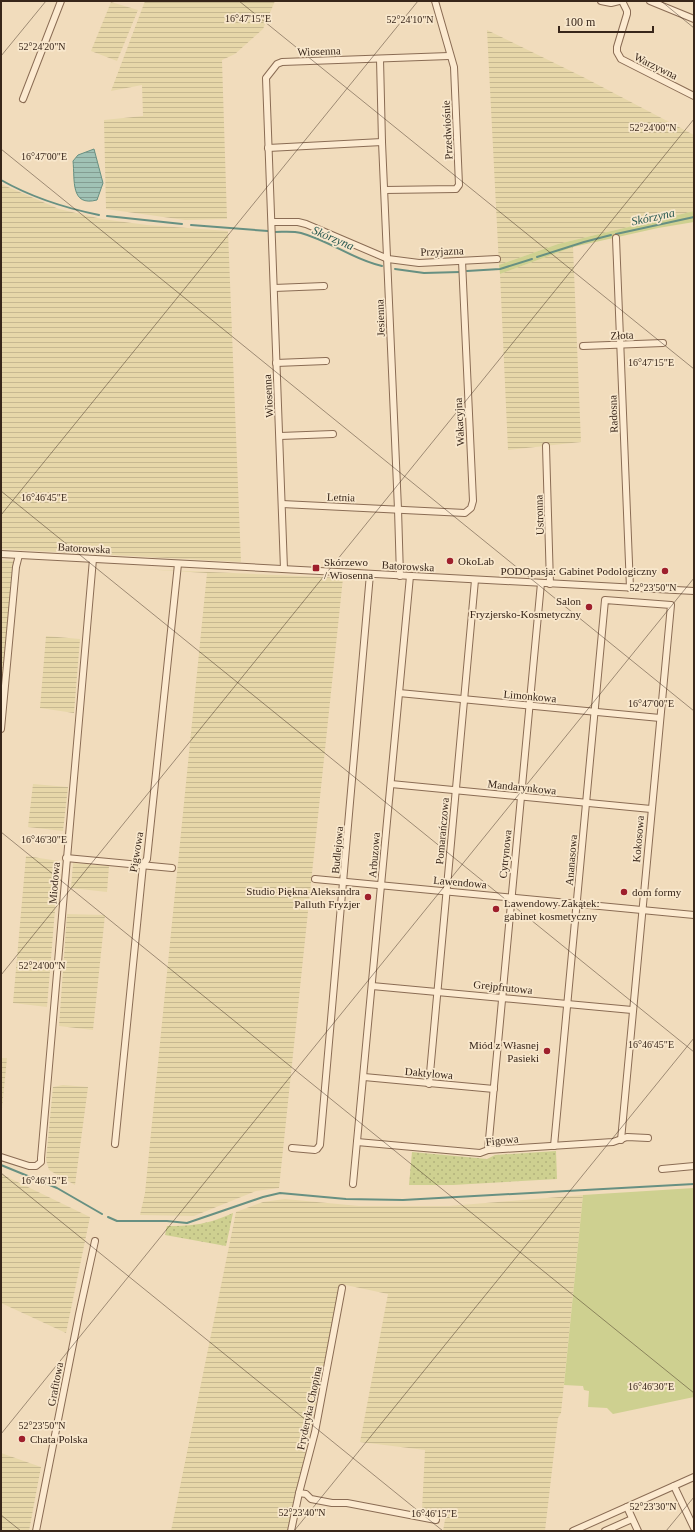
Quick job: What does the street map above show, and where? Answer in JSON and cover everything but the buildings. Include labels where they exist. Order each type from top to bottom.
[{"type":"street","points":[[23,99],[61,1]]},
{"type":"street","name":"Przedwiośnie","points":[[385,190],[456,189],[460,185],[454,67],[449,56],[435,1]]},
{"type":"street","points":[[601,1],[611,3],[621,1]]},
{"type":"street","name":"Warzywna","points":[[621,1],[627,10],[617,48],[620,59],[694,96]]},
{"type":"street","points":[[650,1],[694,19]]},
{"type":"street","name":"Wiosenna","points":[[284,570],[266,78],[277,64],[282,62],[449,56]]},
{"type":"street","name":"Jesienna","points":[[380,59],[382,142],[400,576]]},
{"type":"street","points":[[268,148],[382,142]]},
{"type":"street","points":[[272,222],[298,222],[306,224],[388,259]]},
{"type":"street","name":"Radosna","points":[[616,238],[630,588]]},
{"type":"street","name":"Przyjazna","points":[[388,259],[419,262],[497,259]]},
{"type":"street","name":"Wakacyjna","points":[[398,509],[465,512],[471,508],[473,501],[462,260]]},
{"type":"street","points":[[274,288],[324,286]]},
{"type":"street","name":"Złota","points":[[583,346],[663,343]]},
{"type":"street","points":[[276,363],[326,361]]},
{"type":"street","points":[[280,436],[333,434]]},
{"type":"street","name":"Ustronna","points":[[546,446],[550,584]]},
{"type":"street","name":"Letnia","points":[[282,504],[398,509]]},
{"type":"street","name":"Batorowska","points":[[1,554],[694,591]]},
{"type":"street","points":[[1,728],[15,574],[19,555]]},
{"type":"street","name":"Miodowa","points":[[1,1157],[30,1166],[36,1166],[40,1162],[93,559]]},
{"type":"street","name":"Pigwowa","points":[[115,1144],[143,865],[147,859],[178,564]]},
{"type":"street","name":"Budlejowa","points":[[292,1148],[314,1150],[318,1149],[320,1145],[370,574]]},
{"type":"street","name":"Arbuzowa","points":[[353,1184],[410,576]]},
{"type":"street","name":"Pomarańczowa","points":[[428,1084],[475,580]]},
{"type":"street","name":"Cytrynowa","points":[[488,1150],[541,583]]},
{"type":"street","name":"Ananasowa","points":[[554,1146],[605,600]]},
{"type":"street","name":"Kokosowa","points":[[605,600],[671,604],[621,1140]]},
{"type":"street","name":"Limonkowa","points":[[399,693],[660,718]]},
{"type":"street","name":"Mandarynkowa","points":[[391,784],[651,809]]},
{"type":"street","points":[[66,858],[172,868]]},
{"type":"street","name":"Lawendowa","points":[[315,879],[694,915]]},
{"type":"street","name":"Grejpfrutowa","points":[[372,986],[632,1010]]},
{"type":"street","name":"Daktylowa","points":[[364,1077],[494,1089]]},
{"type":"street","name":"Figowa","points":[[357,1142],[480,1153],[488,1150],[613,1142],[627,1137],[648,1138]]},
{"type":"street","points":[[662,1168],[694,1166]]},
{"type":"street","name":"Grafitowa","points":[[36,1531],[76,1328],[95,1241]]},
{"type":"street","name":"Fryderyka Chopina","points":[[291,1531],[315,1432],[342,1288]]},
{"type":"street","points":[[573,1531],[694,1477]]},
{"type":"street","points":[[674,1486],[694,1528]]},
{"type":"street","points":[[299,1493],[306,1494],[311,1499],[332,1503],[347,1503],[436,1520]]},
{"type":"street","points":[[627,1507],[638,1531]]},
{"type":"street","points":[[605,1531],[632,1519]]},
{"type":"shaded area","points":[[145,1],[275,1],[263,29],[235,54],[222,60],[227,219],[185,220],[106,209],[104,120],[143,116],[142,85],[111,91]]},
{"type":"shaded area","points":[[111,2],[138,10],[117,61],[91,51]]},
{"type":"shaded area","points":[[487,30],[585,78],[694,135],[694,211],[558,244],[499,265]]},
{"type":"shaded area","points":[[94,149],[103,183],[97,200],[82,200],[78,196],[74,184],[73,161],[78,155]]},
{"type":"shaded area","points":[[1,184],[59,209],[102,219],[147,225],[228,231],[241,562],[1,549]]},
{"type":"shaded area","points":[[573,247],[581,442],[508,450],[500,274]]},
{"type":"shaded area","points":[[1,560],[14,561],[1,697]]},
{"type":"shaded area","points":[[141,569],[343,578],[279,1188],[256,1191],[194,1216],[140,1215],[145,1193],[207,573]]},
{"type":"shaded area","points":[[46,636],[80,639],[74,713],[40,708]]},
{"type":"shaded area","points":[[33,784],[68,787],[63,831],[28,827]]},
{"type":"shaded area","points":[[26,856],[59,861],[47,1007],[13,1003]]},
{"type":"shaded area","points":[[73,863],[109,866],[107,892],[71,888]]},
{"type":"shaded area","points":[[67,914],[105,915],[93,1030],[59,1026]]},
{"type":"shaded area","points":[[1,1058],[7,1058],[1,1119]]},
{"type":"shaded area","points":[[63,1085],[88,1087],[75,1185],[49,1170],[46,1160],[53,1087]]},
{"type":"shaded area","points":[[1,1174],[90,1217],[66,1333],[1,1303]]},
{"type":"shaded area","points":[[583,1195],[561,1413],[558,1418],[545,1531],[443,1531],[446,1514],[422,1510],[425,1450],[360,1442],[388,1294],[341,1284],[289,1531],[171,1531],[236,1212],[263,1202],[285,1199],[359,1206],[449,1206]]},
{"type":"shaded area","points":[[1,1453],[41,1467],[29,1531],[1,1531]]},
{"type":"green space","points":[[694,211],[694,222],[658,228],[573,247],[500,274],[499,265],[558,244]]},
{"type":"green space","points":[[556,1151],[557,1179],[453,1185],[409,1185],[412,1152],[487,1159],[495,1155]]},
{"type":"green space","points":[[694,1188],[694,1397],[613,1414],[607,1408],[588,1407],[589,1391],[584,1390],[583,1386],[564,1385],[583,1195]]},
{"type":"green space","points":[[233,1213],[226,1246],[165,1235],[167,1226],[201,1224]]},
{"type":"waterway","name":"Skórzyna","points":[[1,180],[24,192],[48,201],[99,215]]},
{"type":"waterway","name":"Skórzyna","points":[[107,216],[182,224]]},
{"type":"waterway","name":"Skórzyna","points":[[616,234],[694,217]]},
{"type":"waterway","name":"Skórzyna","points":[[191,225],[268,231]]},
{"type":"waterway","name":"Skórzyna","points":[[275,232],[292,232],[312,236],[362,259],[382,266]]},
{"type":"waterway","name":"Skórzyna","points":[[537,257],[611,235]]},
{"type":"waterway","name":"Skórzyna","points":[[467,271],[500,269],[532,259]]},
{"type":"waterway","name":"Skórzyna","points":[[395,269],[424,273],[460,272]]},
{"type":"waterway","points":[[1,1165],[57,1188],[102,1214]]},
{"type":"waterway","points":[[108,1217],[117,1221],[167,1221],[187,1223],[263,1197],[280,1193],[346,1199],[403,1200],[694,1184]]},
{"type":"place","name":"OkoLab","points":[[450,561]]},
{"type":"place","name":"Skórzewo / Wiosenna","points":[[316,568]]},
{"type":"place","name":"PODOpasja: Gabinet Podologiczny","points":[[665,571]]},
{"type":"place","name":"Salon Fryzjersko-Kosmetyczny","points":[[589,607]]},
{"type":"place","name":"dom formy","points":[[624,892]]},
{"type":"place","name":"Studio Piękna Aleksandra Palluth Fryzjer","points":[[368,897]]},
{"type":"place","name":"Lawendowy Zakątek: gabinet kosmetyczny","points":[[496,909]]},
{"type":"place","name":"Miód z Własnej Pasieki","points":[[547,1051]]},
{"type":"place","name":"Chata Polska","points":[[22,1439]]}]
